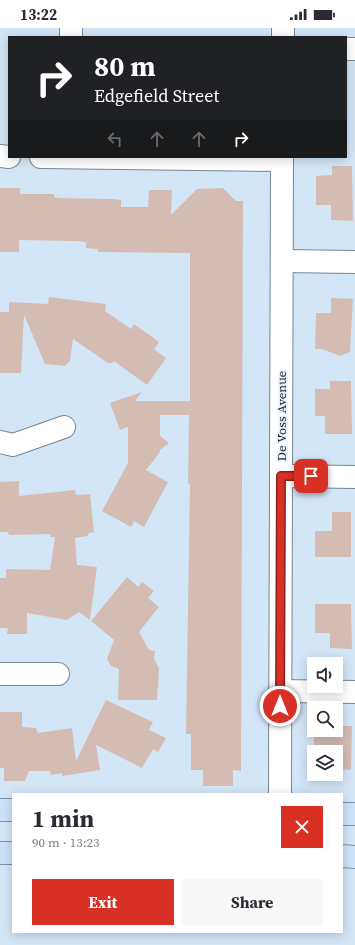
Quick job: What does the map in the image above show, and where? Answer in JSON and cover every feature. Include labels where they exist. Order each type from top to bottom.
[{"type":"main road","points":[[0,810],[12,810]]},
{"type":"main road","points":[[343,814],[355,814]]},
{"type":"main road","points":[[0,853],[12,854]]},
{"type":"main road","points":[[343,856],[355,857]]},
{"type":"street","points":[[176,158],[282,159]]},
{"type":"street","name":"De Voss Avenue","points":[[280,793],[282,159]]},
{"type":"street","points":[[282,261],[355,262]]},
{"type":"street","points":[[0,442],[13,445],[64,427]]},
{"type":"street","points":[[281,476],[355,477]]},
{"type":"street","points":[[0,674],[58,674]]},
{"type":"street","points":[[280,691],[355,692]]},
{"type":"building","points":[[332,166],[352,166],[353,221],[331,220],[331,205],[316,205],[316,176],[332,175]]},
{"type":"building","points":[[0,188],[20,188],[20,194],[54,194],[54,197],[59,198],[121,200],[121,207],[148,207],[149,190],[172,190],[171,215],[197,189],[223,188],[236,201],[243,201],[241,771],[233,770],[233,786],[203,786],[203,770],[191,770],[191,734],[186,734],[190,484],[188,484],[189,415],[160,415],[160,436],[169,443],[160,450],[146,470],[168,482],[144,527],[134,521],[131,527],[102,511],[128,463],[128,427],[120,430],[110,403],[142,392],[135,401],[190,401],[190,253],[98,252],[98,249],[86,248],[86,242],[19,240],[19,252],[0,252]]},
{"type":"building","points":[[49,297],[106,304],[105,311],[131,329],[134,324],[159,342],[154,349],[166,358],[147,385],[114,361],[112,363],[108,363],[73,339],[70,361],[65,366],[45,364],[24,315],[21,373],[0,373],[0,312],[9,312],[9,302],[48,304]]},
{"type":"building","points":[[331,298],[353,299],[350,352],[340,356],[322,349],[315,349],[316,313],[331,313]]},
{"type":"building","points":[[330,381],[351,381],[352,434],[325,434],[325,416],[315,416],[315,389],[330,389]]},
{"type":"building","points":[[19,481],[19,496],[75,490],[76,495],[90,494],[94,532],[89,533],[87,536],[75,538],[77,565],[97,567],[90,620],[79,612],[67,620],[27,613],[27,634],[7,634],[8,628],[0,628],[0,578],[6,578],[6,569],[50,570],[55,537],[51,537],[50,534],[9,535],[8,532],[0,532],[0,482]]},
{"type":"building","points":[[332,512],[351,512],[351,557],[315,557],[315,531],[332,531]]},
{"type":"building","points":[[127,577],[138,587],[142,582],[154,591],[148,598],[159,607],[139,632],[149,650],[155,651],[154,658],[159,669],[157,700],[118,700],[119,669],[111,666],[107,659],[114,640],[91,621]]},
{"type":"building","points":[[315,604],[351,604],[352,649],[330,648],[330,633],[315,633]]},
{"type":"building","points":[[106,700],[153,722],[149,730],[166,738],[158,752],[153,749],[142,768],[96,745],[100,770],[62,776],[62,773],[51,775],[50,771],[29,771],[25,781],[4,781],[4,768],[0,768],[0,712],[22,712],[22,727],[36,728],[38,733],[72,728],[76,761]]},
{"type":"building","points":[[343,726],[352,726],[351,770],[343,769],[343,745],[314,745],[314,737],[343,737]]},
{"type":"route","points":[[280,706],[281,476],[311,476]]}]
